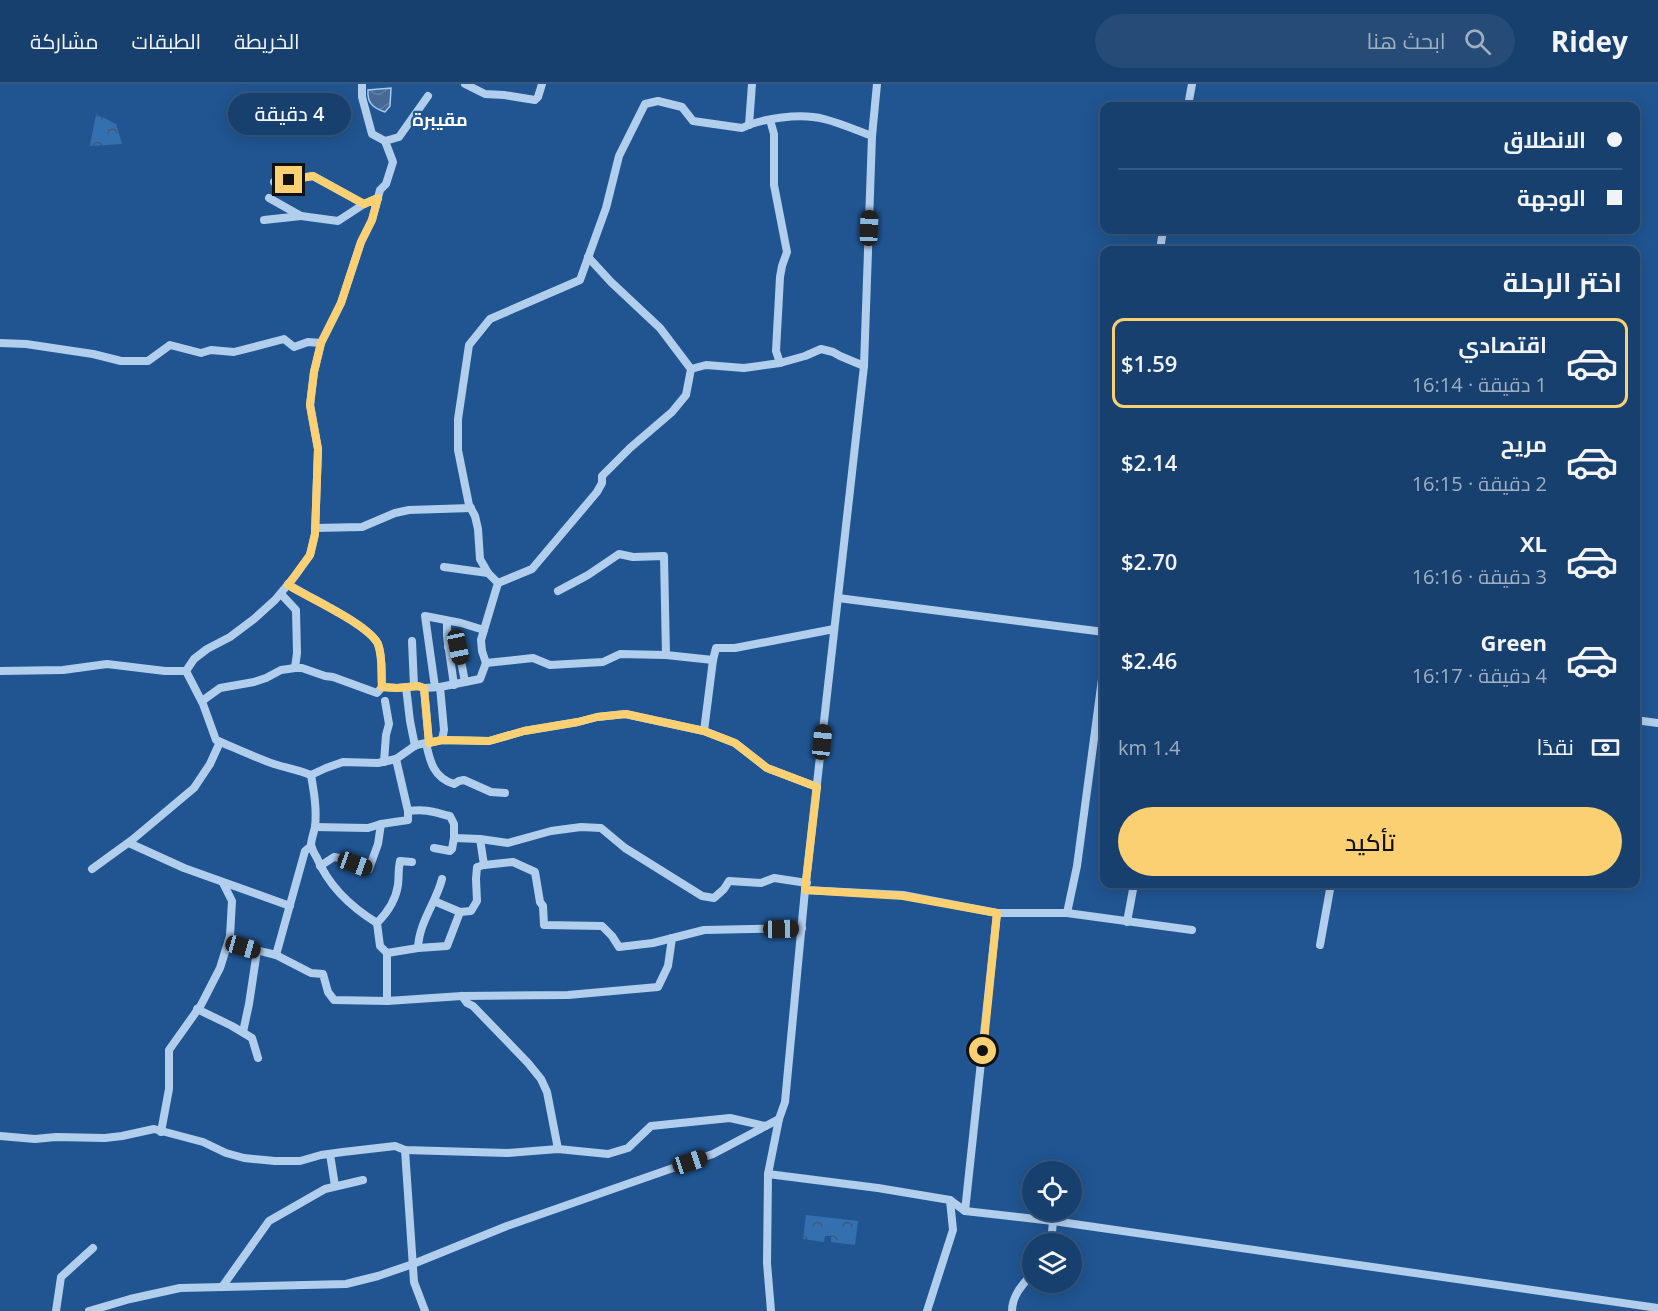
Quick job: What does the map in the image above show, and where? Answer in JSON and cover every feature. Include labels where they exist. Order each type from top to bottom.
[{"type":"street","points":[[186,671],[194,659],[230,637],[281,594],[310,555],[315,528],[318,449],[310,405],[314,372],[321,343],[341,303],[361,242],[372,220],[380,190],[386,184],[393,162],[385,141],[372,134],[362,97],[362,84]]},
{"type":"street","points":[[465,84],[485,94],[535,100],[537,100],[542,84]]},
{"type":"street","points":[[749,125],[752,84]]},
{"type":"street","points":[[771,1311],[767,1263],[768,1174],[779,1119],[785,1102],[806,887],[864,366],[872,135],[877,84]]},
{"type":"street","points":[[1189,102],[1192,84]]},
{"type":"street","points":[[385,141],[399,137],[428,96]]},
{"type":"street","points":[[498,583],[488,573],[480,559],[478,529],[465,486],[459,450],[458,419],[469,345],[490,320],[580,280],[606,208],[619,156],[645,104],[658,101],[682,107],[693,120],[742,128],[783,117],[822,118],[872,135]]},
{"type":"street","points":[[770,120],[774,134],[774,185],[787,252],[780,277],[776,351],[780,363]]},
{"type":"street","points":[[274,182],[313,176],[364,204]]},
{"type":"street","points":[[269,198],[301,216]]},
{"type":"street","points":[[264,220],[301,216],[338,221],[378,198]]},
{"type":"street","points":[[588,257],[660,328],[692,369]]},
{"type":"street","points":[[0,343],[26,344],[93,354],[121,361],[148,361],[170,345],[201,353],[211,350],[234,352],[284,339],[294,347],[308,342],[321,343]]},
{"type":"street","points":[[692,369],[706,365],[744,368],[780,363],[820,349],[833,352],[864,366]]},
{"type":"street","points":[[498,583],[532,569],[597,492],[602,483],[602,476],[672,412],[686,396],[692,369]]},
{"type":"street","points":[[315,528],[362,527],[395,513],[410,510],[471,508]]},
{"type":"street","points":[[558,591],[588,575],[619,554],[633,557],[664,556],[666,655]]},
{"type":"street","points":[[444,567],[488,573]]},
{"type":"street","points":[[382,687],[438,687],[480,679],[486,663],[481,639],[498,583]]},
{"type":"street","points":[[202,701],[220,688],[254,682],[281,670],[295,668],[333,677],[377,693],[382,687],[378,644],[366,630],[288,585]]},
{"type":"street","points":[[281,594],[296,610],[295,668]]},
{"type":"street","points":[[838,598],[1100,631]]},
{"type":"street","points":[[442,740],[444,730],[438,687],[424,616],[484,630]]},
{"type":"street","points":[[447,621],[448,647],[454,685]]},
{"type":"street","points":[[704,731],[712,660],[716,648],[735,648],[834,629]]},
{"type":"street","points":[[412,641],[410,721],[415,746]]},
{"type":"street","points":[[448,647],[458,645],[465,682]]},
{"type":"street","points":[[486,663],[533,658],[550,665],[564,665],[603,662],[620,654],[666,655],[712,660]]},
{"type":"street","points":[[0,671],[63,670],[107,664],[165,671],[186,671]]},
{"type":"street","points":[[186,671],[202,701],[216,740],[277,765],[295,768],[311,775],[343,762],[384,762],[396,759],[415,746],[442,740],[489,741],[524,731],[597,717],[626,714],[704,731],[735,743],[767,768],[817,787]]},
{"type":"street","points":[[424,688],[429,758],[437,775],[454,784],[464,780],[485,790],[505,793]]},
{"type":"street","points":[[1067,913],[1077,866],[1100,694]]},
{"type":"street","points":[[384,762],[389,724],[385,701]]},
{"type":"street","points":[[1640,721],[1658,723]]},
{"type":"street","points":[[92,869],[129,843],[194,788],[210,764],[220,742]]},
{"type":"street","points":[[315,827],[368,828],[408,820],[396,759]]},
{"type":"street","points":[[276,956],[315,827],[315,797],[311,775]]},
{"type":"street","points":[[408,811],[419,810],[450,816],[454,824],[452,849],[434,848]]},
{"type":"street","points":[[320,866],[334,857],[369,869],[378,844],[381,824]]},
{"type":"street","points":[[454,838],[508,843],[551,831],[581,827],[601,828],[625,849],[702,896],[714,898],[729,881],[761,883],[774,878],[806,887],[903,896],[997,913],[1067,913],[1192,930]]},
{"type":"street","points":[[480,840],[484,865]]},
{"type":"street","points":[[129,843],[184,868],[290,906]]},
{"type":"street","points":[[311,846],[333,887],[346,900],[377,923]]},
{"type":"street","points":[[377,923],[392,904],[398,888],[400,861],[412,862]]},
{"type":"street","points":[[434,901],[460,912],[471,911],[477,901],[477,867],[513,862],[535,872],[540,902],[543,906],[544,925],[602,926],[619,946],[653,943],[704,930],[802,928]]},
{"type":"street","points":[[418,948],[420,930],[426,914],[438,895],[442,879]]},
{"type":"street","points":[[161,1132],[169,1089],[169,1050],[197,1009],[220,968],[230,936],[232,901],[224,883]]},
{"type":"street","points":[[1127,922],[1133,888]]},
{"type":"street","points":[[1320,945],[1330,888]]},
{"type":"street","points":[[387,953],[447,946],[460,912]]},
{"type":"street","points":[[965,1210],[997,913]]},
{"type":"street","points":[[377,923],[380,946],[387,953],[387,1001]]},
{"type":"street","points":[[228,943],[276,956],[311,973],[323,974],[328,992],[334,1000],[387,1001],[462,996],[568,995],[658,987],[668,966],[672,938]]},
{"type":"street","points":[[243,1032],[257,951]]},
{"type":"street","points":[[462,996],[466,1003],[473,1006],[541,1079],[548,1098],[558,1149]]},
{"type":"street","points":[[197,1009],[252,1038],[258,1058]]},
{"type":"street","points":[[0,1136],[35,1139],[105,1138],[154,1130],[203,1142],[226,1153],[244,1158],[300,1161],[330,1154],[395,1146],[405,1150],[507,1153],[558,1149],[608,1154],[628,1148],[651,1126],[730,1118],[766,1126]]},
{"type":"street","points":[[89,1311],[180,1288],[346,1284],[378,1276],[507,1226],[713,1154],[779,1119]]},
{"type":"street","points":[[405,1150],[414,1282],[425,1311]]},
{"type":"street","points":[[330,1154],[335,1186]]},
{"type":"street","points":[[768,1174],[950,1200],[965,1210],[1022,1217]]},
{"type":"street","points":[[222,1287],[269,1221],[325,1189],[363,1180]]},
{"type":"street","points":[[927,1311],[953,1230],[950,1200]]},
{"type":"street","points":[[1052,1233],[1053,1221],[1658,1308]]},
{"type":"street","points":[[56,1311],[61,1277],[93,1248]]},
{"type":"street","points":[[1012,1311],[1012,1303],[1022,1286]]},
{"type":"green space","points":[[96,114],[116,124],[122,144],[90,146]]},
{"type":"green space","points":[[806,1215],[858,1221],[855,1245],[831,1242],[831,1236],[825,1236],[824,1242],[803,1239]]},
{"type":"water","points":[[391,88],[390,106],[385,112],[377,109],[369,98],[368,90]]},
{"type":"district","name":"مقيبرة","points":[[440,119]]},
{"type":"route","points":[[289,180],[313,176],[364,204],[378,198],[341,303],[321,343],[314,372],[310,405],[318,449],[315,534],[310,555],[288,585],[366,630],[378,644],[382,687],[418,686],[424,688],[429,743],[442,740],[489,741],[524,731],[597,717],[626,714],[704,731],[735,743],[767,768],[817,787],[805,890],[903,896],[997,913],[983,1051]]}]
